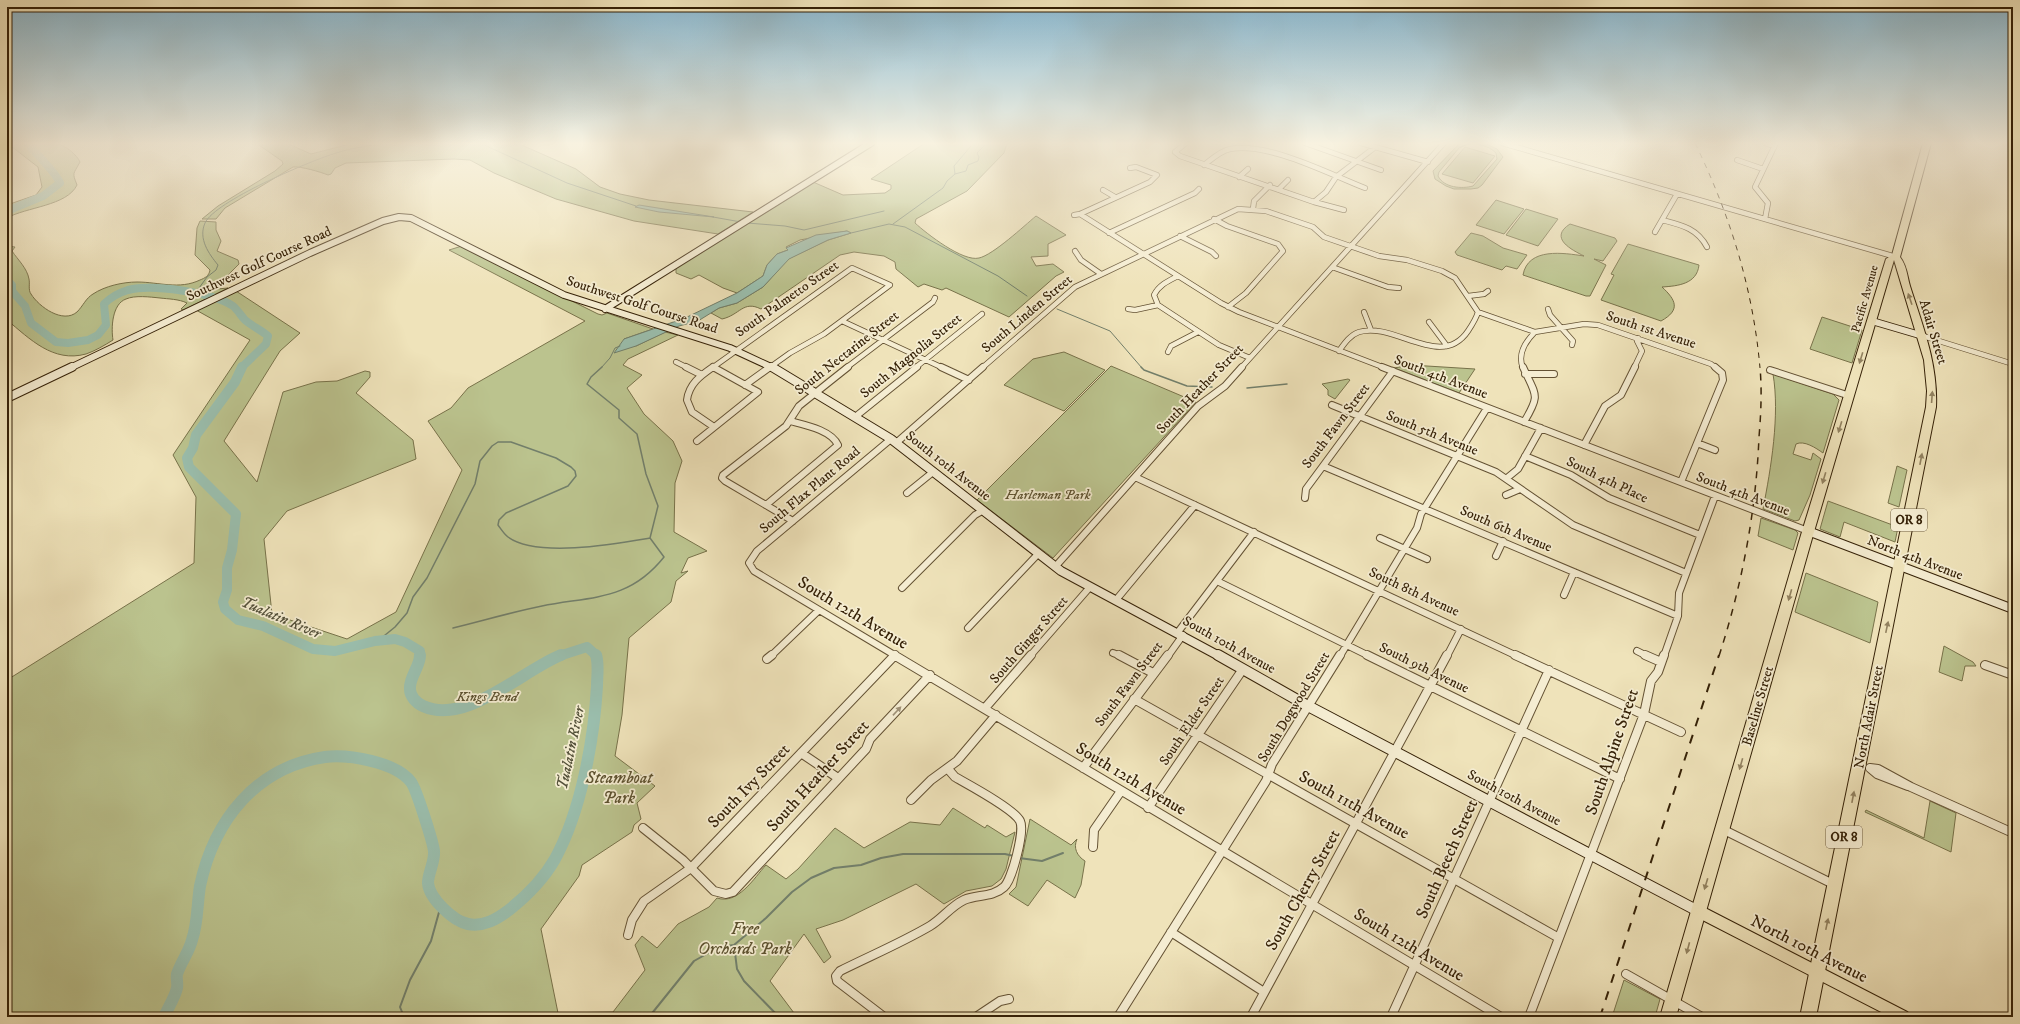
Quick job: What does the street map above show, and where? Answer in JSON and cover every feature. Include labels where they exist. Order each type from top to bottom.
[{"type":"highway","name":"Pacific Avenue","points":[[1850,396],[1890,259],[1896,257],[1914,191]]},
{"type":"highway","name":"Adair Street","points":[[1896,257],[1901,262],[1904,283],[1923,336],[1932,376],[1930,417]]},
{"type":"highway","name":"Baseline Street","points":[[1668,1017],[1808,531],[1850,396]]},
{"type":"highway","name":"North Adair Street","points":[[1808,1017],[1835,885],[1865,766],[1900,566],[1930,417]]},
{"type":"main road","points":[[605,310],[794,191]]},
{"type":"main road","name":"Southwest Golf Course Road","points":[[7,398],[300,257],[383,221],[399,217],[411,218],[564,295],[605,310],[736,350],[770,366]]},
{"type":"main road","points":[[1872,321],[1923,336]]},
{"type":"main road","name":"South 10th Avenue","points":[[770,366],[894,441],[1055,567],[1180,634],[1308,706],[1698,910]]},
{"type":"main road","name":"North 4th Avenue","points":[[1808,531],[2013,609]]},
{"type":"main road","name":"North 10th Avenue","points":[[1698,910],[1904,1017]]},
{"type":"street","points":[[1104,191],[1115,197]]},
{"type":"street","points":[[1074,215],[1080,214],[1129,191]]},
{"type":"street","points":[[1110,233],[1197,191]]},
{"type":"street","points":[[1265,191],[1254,202],[1253,209],[1308,226],[1324,237],[1379,256],[1407,260],[1442,271],[1455,278],[1478,312],[1535,332],[1520,355],[1520,361],[1525,374],[1536,396],[1535,404],[1524,422]]},
{"type":"street","points":[[1284,191],[1314,202],[1344,210]]},
{"type":"street","points":[[1314,202],[1327,191]]},
{"type":"street","name":"South Heather Street","points":[[1055,567],[1198,406],[1225,386],[1365,230],[1402,191]]},
{"type":"street","points":[[1666,191],[1896,257]]},
{"type":"street","points":[[1757,191],[1769,203],[1770,208],[1765,219]]},
{"type":"street","points":[[1655,232],[1677,194]]},
{"type":"street","name":"South Linden Street","points":[[894,441],[969,380],[1070,291],[1101,274],[1214,219],[1238,209],[1253,209]]},
{"type":"street","name":"South 4th Avenue","points":[[1080,214],[1228,307],[1808,531]]},
{"type":"street","points":[[1214,219],[1227,226],[1278,244],[1282,248],[1282,254],[1246,293],[1228,307]]},
{"type":"street","points":[[1662,220],[1695,230],[1700,233],[1707,247]]},
{"type":"street","points":[[1180,236],[1212,252],[1216,256]]},
{"type":"street","points":[[1075,251],[1081,260],[1101,274]]},
{"type":"street","points":[[1332,267],[1388,287],[1399,288]]},
{"type":"street","name":"South Palmetto Street","points":[[714,427],[694,415],[688,406],[688,392],[693,383],[702,375],[852,268],[890,285],[842,321]]},
{"type":"street","points":[[1178,276],[1159,286],[1156,290],[1154,295],[1158,304],[1219,345],[1250,358]]},
{"type":"street","points":[[1468,296],[1484,294],[1488,290]]},
{"type":"street","name":"South Nectarine Street","points":[[766,505],[724,481],[722,477],[725,472],[790,421],[799,406],[814,392],[933,302],[935,298]]},
{"type":"street","points":[[1128,309],[1136,310],[1158,304]]},
{"type":"street","points":[[1548,309],[1550,315],[1573,341],[1572,345]]},
{"type":"street","points":[[1364,312],[1371,330]]},
{"type":"street","points":[[1339,351],[1352,336],[1359,332],[1371,330],[1428,344],[1447,346],[1461,340],[1478,316],[1478,312]]},
{"type":"street","name":"South Magnolia Street","points":[[855,417],[982,314]]},
{"type":"street","points":[[745,385],[770,366],[805,343],[824,334],[842,321],[969,380]]},
{"type":"street","points":[[1429,322],[1447,346]]},
{"type":"street","name":"South 1st Avenue","points":[[1535,332],[1584,324],[1598,325],[1711,364],[1722,373],[1723,380],[1697,443]]},
{"type":"street","points":[[1168,352],[1171,346],[1198,332]]},
{"type":"street","points":[[1923,336],[2013,364]]},
{"type":"street","points":[[1584,445],[1605,406],[1621,395],[1641,355],[1642,351],[1637,341],[1638,338]]},
{"type":"street","points":[[676,362],[702,375]]},
{"type":"street","points":[[696,440],[758,392],[713,367]]},
{"type":"street","points":[[1770,370],[1850,396]]},
{"type":"street","name":"South Fawn Street","points":[[1304,498],[1306,489],[1393,371]]},
{"type":"street","points":[[1525,374],[1554,374]]},
{"type":"street","name":"South 5th Avenue","points":[[1332,405],[1507,478],[1520,489],[1573,525],[1686,574]]},
{"type":"street","name":"South Dogwood Street","points":[[1118,1017],[1222,851],[1268,774],[1272,764],[1380,591],[1387,575],[1416,528],[1425,508],[1487,408]]},
{"type":"street","points":[[790,421],[808,426],[838,443],[835,449],[766,505],[793,521]]},
{"type":"street","points":[[1507,478],[1518,469],[1541,428]]},
{"type":"street","name":"South Flax Plant Road","points":[[749,563],[757,551],[894,441]]},
{"type":"street","points":[[1681,482],[1697,443],[1715,450]]},
{"type":"street","name":"South 4th Place","points":[[1525,456],[1571,475],[1609,498],[1700,535]]},
{"type":"street","name":"South 6th Avenue","points":[[1323,466],[1678,616]]},
{"type":"street","points":[[907,493],[933,472]]},
{"type":"street","name":"South 8th Avenue","points":[[1135,477],[1681,732]]},
{"type":"street","points":[[1506,495],[1520,489]]},
{"type":"street","name":"South Alpine Street","points":[[1529,1017],[1644,714],[1651,681],[1658,672],[1678,616],[1677,600],[1715,496]]},
{"type":"street","points":[[1116,600],[1195,505]]},
{"type":"street","points":[[902,588],[975,515],[982,511]]},
{"type":"street","name":"South Fawn Street","points":[[1083,768],[1154,672],[1217,581],[1254,532]]},
{"type":"street","points":[[1380,538],[1427,559]]},
{"type":"street","points":[[1496,556],[1503,541]]},
{"type":"street","points":[[968,628],[1038,554]]},
{"type":"street","name":"South 12th Avenue","points":[[749,563],[754,571],[996,714],[1148,808],[1501,1017]]},
{"type":"street","points":[[1564,595],[1574,572]]},
{"type":"street","name":"South 9th Avenue","points":[[1217,581],[1620,779]]},
{"type":"street","name":"South Ginger Street","points":[[986,708],[1090,587]]},
{"type":"street","points":[[767,659],[819,610]]},
{"type":"street","name":"South Cherry Street","points":[[1251,1017],[1396,752],[1461,628]]},
{"type":"street","points":[[1637,651],[1661,662]]},
{"type":"street","points":[[1113,653],[1154,672]]},
{"type":"street","name":"South Ivy Street","points":[[628,935],[631,921],[650,894],[680,878],[691,868],[895,655]]},
{"type":"street","points":[[1985,665],[2013,674]]},
{"type":"street","name":"South Elder Street","points":[[1148,808],[1197,734],[1243,669]]},
{"type":"street","name":"South Beech Street","points":[[1391,1017],[1549,670]]},
{"type":"street","name":"South Heather Street","points":[[691,868],[714,891],[726,894],[737,889],[866,749],[870,739],[930,675]]},
{"type":"street","name":"South 11th Avenue","points":[[1134,699],[1559,938]]},
{"type":"street","points":[[911,800],[930,780],[948,769],[957,761],[996,714]]},
{"type":"street","points":[[801,753],[838,778]]},
{"type":"street","points":[[1865,766],[1877,774],[1903,786],[1911,787],[2013,833]]},
{"type":"street","points":[[884,1017],[837,980],[836,976],[840,971],[931,926],[964,900],[994,894],[1007,883],[1015,862],[1022,828],[1019,819],[1011,811],[955,777],[948,769]]},
{"type":"street","points":[[1093,847],[1094,830],[1121,791]]},
{"type":"street","points":[[643,828],[691,868]]},
{"type":"street","points":[[1722,829],[1835,885]]},
{"type":"street","points":[[1172,932],[1264,992]]},
{"type":"street","points":[[1626,974],[1702,1017]]},
{"type":"street","points":[[976,1017],[1000,1001],[1009,999]]},
{"type":"green space","points":[[39,191],[73,191],[55,202],[15,214],[7,218],[7,205],[36,195]]},
{"type":"green space","points":[[243,191],[254,191],[225,208],[216,219],[202,219],[218,206]]},
{"type":"green space","points":[[536,191],[611,191],[649,200],[753,212],[718,234],[634,221],[556,199]]},
{"type":"green space","points":[[799,191],[833,191],[843,195],[885,193],[888,191],[967,191],[916,219],[915,223],[928,234],[955,252],[972,258],[979,258],[992,252],[1036,216],[1066,235],[1048,244],[1048,256],[1031,257],[1036,266],[1053,264],[1064,272],[1056,276],[1009,317],[946,288],[942,290],[924,284],[918,287],[896,269],[895,262],[884,256],[854,252],[840,255],[761,309],[750,306],[745,307],[722,319],[711,313],[719,308],[737,303],[763,287],[788,259],[828,240],[851,233],[847,231],[800,240],[786,247],[788,250],[777,254],[767,265],[763,276],[737,293],[723,288],[699,275],[691,279],[676,273],[676,266]]},
{"type":"green space","points":[[1496,200],[1524,209],[1504,234],[1476,225]]},
{"type":"green space","points":[[1526,209],[1558,219],[1538,246],[1506,235]]},
{"type":"green space","points":[[200,221],[216,222],[216,230],[221,241],[217,251],[238,260],[239,264],[227,276],[213,285],[217,289],[228,288],[183,310],[181,309],[187,303],[177,300],[152,297],[134,297],[126,299],[121,302],[115,311],[112,329],[113,340],[89,353],[74,356],[63,355],[43,348],[24,335],[7,320],[7,246],[15,247],[12,251],[26,271],[29,279],[30,291],[35,299],[45,309],[58,315],[65,316],[77,312],[93,294],[114,285],[145,282],[184,285],[205,278],[209,274],[210,270],[195,255],[197,228]]},
{"type":"green space","points":[[1570,224],[1615,238],[1617,241],[1603,261],[1594,259],[1606,265],[1590,296],[1523,275],[1526,266],[1539,256],[1557,253],[1584,256],[1568,247],[1562,239],[1561,234]]},
{"type":"green space","points":[[1471,233],[1483,236],[1503,248],[1527,255],[1517,269],[1506,266],[1502,270],[1457,255],[1455,252]]},
{"type":"green space","points":[[1628,244],[1699,265],[1695,276],[1686,283],[1662,287],[1671,296],[1674,309],[1672,313],[1661,321],[1601,300],[1614,275],[1611,274]]},
{"type":"green space","points":[[462,246],[598,314],[602,315],[607,313],[653,329],[624,339],[636,346],[665,332],[678,335],[628,359],[623,365],[642,375],[627,388],[644,414],[673,441],[682,461],[675,483],[674,532],[707,551],[688,558],[681,573],[688,571],[676,581],[671,602],[629,638],[622,715],[615,756],[655,786],[637,803],[641,819],[634,825],[632,832],[582,865],[579,876],[541,929],[558,1013],[613,1012],[645,970],[635,945],[642,936],[657,948],[678,924],[709,907],[717,898],[732,898],[739,894],[751,883],[766,865],[786,879],[798,869],[835,828],[864,848],[910,822],[940,825],[953,808],[985,828],[987,825],[1006,837],[1015,832],[1006,869],[1001,879],[992,886],[966,891],[944,904],[916,884],[843,920],[816,929],[831,957],[824,963],[804,934],[770,981],[797,1017],[7,1017],[7,680],[194,563],[196,497],[173,455],[250,340],[196,310],[236,291],[300,333],[280,351],[224,441],[257,482],[283,392],[316,382],[337,381],[365,371],[370,372],[370,377],[356,393],[413,440],[416,459],[287,511],[264,539],[272,614],[347,639],[396,612],[462,470],[428,421],[451,408],[468,388],[585,321],[449,250]]},
{"type":"green space","points":[[1822,317],[1862,330],[1852,363],[1810,349]]},
{"type":"green space","points":[[1064,352],[1105,370],[1064,411],[1004,385],[1033,359]]},
{"type":"green space","points":[[1411,365],[1475,369],[1459,393],[1394,368]]},
{"type":"green space","name":"Harleman Park","points":[[1111,366],[1196,402],[1053,558],[977,500]]},
{"type":"green space","points":[[1773,374],[1833,394],[1839,400],[1823,453],[1803,443],[1796,444],[1793,454],[1811,460],[1813,453],[1821,459],[1810,495],[1799,520],[1795,521],[1763,509],[1774,442],[1776,407]]},
{"type":"green space","points":[[1348,379],[1350,380],[1335,399],[1328,395],[1328,390],[1322,384]]},
{"type":"green space","points":[[1897,466],[1907,470],[1899,507],[1888,503]]},
{"type":"green space","points":[[1828,501],[1898,527],[1895,542],[1844,522],[1840,537],[1820,529]]},
{"type":"green space","points":[[1761,518],[1795,530],[1798,533],[1793,550],[1758,536]]},
{"type":"green space","points":[[1806,573],[1878,602],[1870,643],[1795,612]]},
{"type":"green space","points":[[1944,646],[1973,662],[1976,666],[1965,666],[1962,681],[1939,672]]},
{"type":"green space","points":[[1930,801],[1956,813],[1951,852],[1865,812],[1866,810],[1924,838]]},
{"type":"green space","points":[[1030,819],[1071,845],[1077,839],[1075,846],[1076,852],[1085,861],[1081,885],[1075,898],[1047,880],[1028,906],[1009,894],[1016,887]]},
{"type":"green space","points":[[1624,980],[1660,999],[1655,1017],[1612,1017]]},
{"type":"shaded area","points":[[639,205],[714,217],[659,212],[635,207]]},
{"type":"shaded area","points":[[847,231],[851,233],[828,240],[789,259],[763,287],[737,303],[719,308],[698,321],[679,326],[636,346],[614,353],[624,339],[685,318],[737,293],[763,276],[767,265],[777,254],[788,250],[786,248],[816,235]]},
{"type":"waterway","name":"Tualatin River","points":[[7,211],[43,196],[50,191]]},
{"type":"waterway","points":[[194,295],[207,277],[216,270],[218,265],[208,251],[204,240],[203,229],[205,223],[212,214],[249,191]]},
{"type":"waterway","points":[[590,191],[636,206]]},
{"type":"waterway","points":[[893,224],[939,191]]},
{"type":"waterway","points":[[747,223],[785,226],[804,230],[884,211]]},
{"type":"waterway","points":[[713,217],[741,222]]},
{"type":"waterway","points":[[851,233],[889,224],[905,227],[998,276],[1027,296]]},
{"type":"waterway","name":"Tualatin River","points":[[7,280],[12,285],[12,291],[25,306],[31,323],[56,342],[68,343],[88,340],[98,335],[106,325],[104,304],[109,299],[128,290],[139,288],[182,290],[223,301],[233,306],[245,320],[268,336],[266,344],[242,367]]},
{"type":"waterway","points":[[1057,309],[1110,331],[1142,368]]},
{"type":"waterway","points":[[601,368],[610,358],[615,348],[620,346]]},
{"type":"waterway","name":"Tualatin River","points":[[242,367],[235,382],[196,435],[193,448],[187,458],[189,467],[236,514],[232,550],[227,568],[227,590],[223,602],[225,609],[238,620],[263,626],[313,649],[335,651],[375,641],[395,639],[405,642],[420,651],[420,659],[410,685],[411,694],[420,705],[440,710],[457,709],[476,703],[494,694],[546,662],[561,655]]},
{"type":"waterway","points":[[601,368],[591,377],[587,384],[619,410],[619,418],[637,434],[646,474],[658,506],[650,538]]},
{"type":"waterway","points":[[1142,368],[1187,386],[1212,387]]},
{"type":"waterway","points":[[1247,388],[1287,384]]},
{"type":"waterway","points":[[379,640],[395,627],[407,613],[413,597],[427,578],[475,484],[480,461],[492,446],[498,442],[511,442],[556,458],[571,467],[575,471],[576,476],[568,486],[506,513],[499,520],[498,525],[508,537],[521,543],[538,547],[556,548],[597,546],[650,538]]},
{"type":"waterway","points":[[453,628],[531,608],[593,598],[623,589],[637,582],[651,571],[664,557],[650,538]]},
{"type":"waterway","name":"Tualatin River","points":[[559,656],[587,647],[596,655]]},
{"type":"waterway","name":"Tualatin River","points":[[164,1017],[176,991],[177,974],[189,949],[194,934],[200,886],[216,839],[242,800],[259,785],[278,772],[300,763],[335,756],[358,758],[394,769],[404,775],[411,782],[417,794],[433,846],[433,863],[428,883],[429,889],[437,902],[449,914],[462,922],[474,925],[495,919],[516,904],[535,887],[550,867],[564,840],[572,819],[585,775],[593,729],[598,666],[596,655]]},
{"type":"waterway","points":[[1019,858],[1042,861],[1063,853]]},
{"type":"waterway","points":[[734,945],[766,918],[792,892],[811,878],[834,868],[861,865],[881,858],[903,854],[1005,854],[1014,856]]},
{"type":"waterway","points":[[404,1017],[400,1007],[410,980],[431,941],[441,905]]},
{"type":"waterway","points":[[649,1017],[694,961],[719,947],[734,945]]},
{"type":"waterway","points":[[734,945],[737,969],[744,981],[779,1017]]},
{"type":"railway","points":[[1716,191],[1738,252],[1746,281],[1757,338],[1760,368]]},
{"type":"railway","points":[[1719,656],[1735,602],[1741,575],[1755,493],[1760,419],[1760,367]]},
{"type":"railway","points":[[1600,1017],[1719,655]]},
{"type":"park label","name":"Kings Bend","points":[[487,697]]},
{"type":"park label","name":"Steamboat Park","points":[[619,788]]},
{"type":"park label","name":"Free Orchards Park","points":[[745,939]]}]
